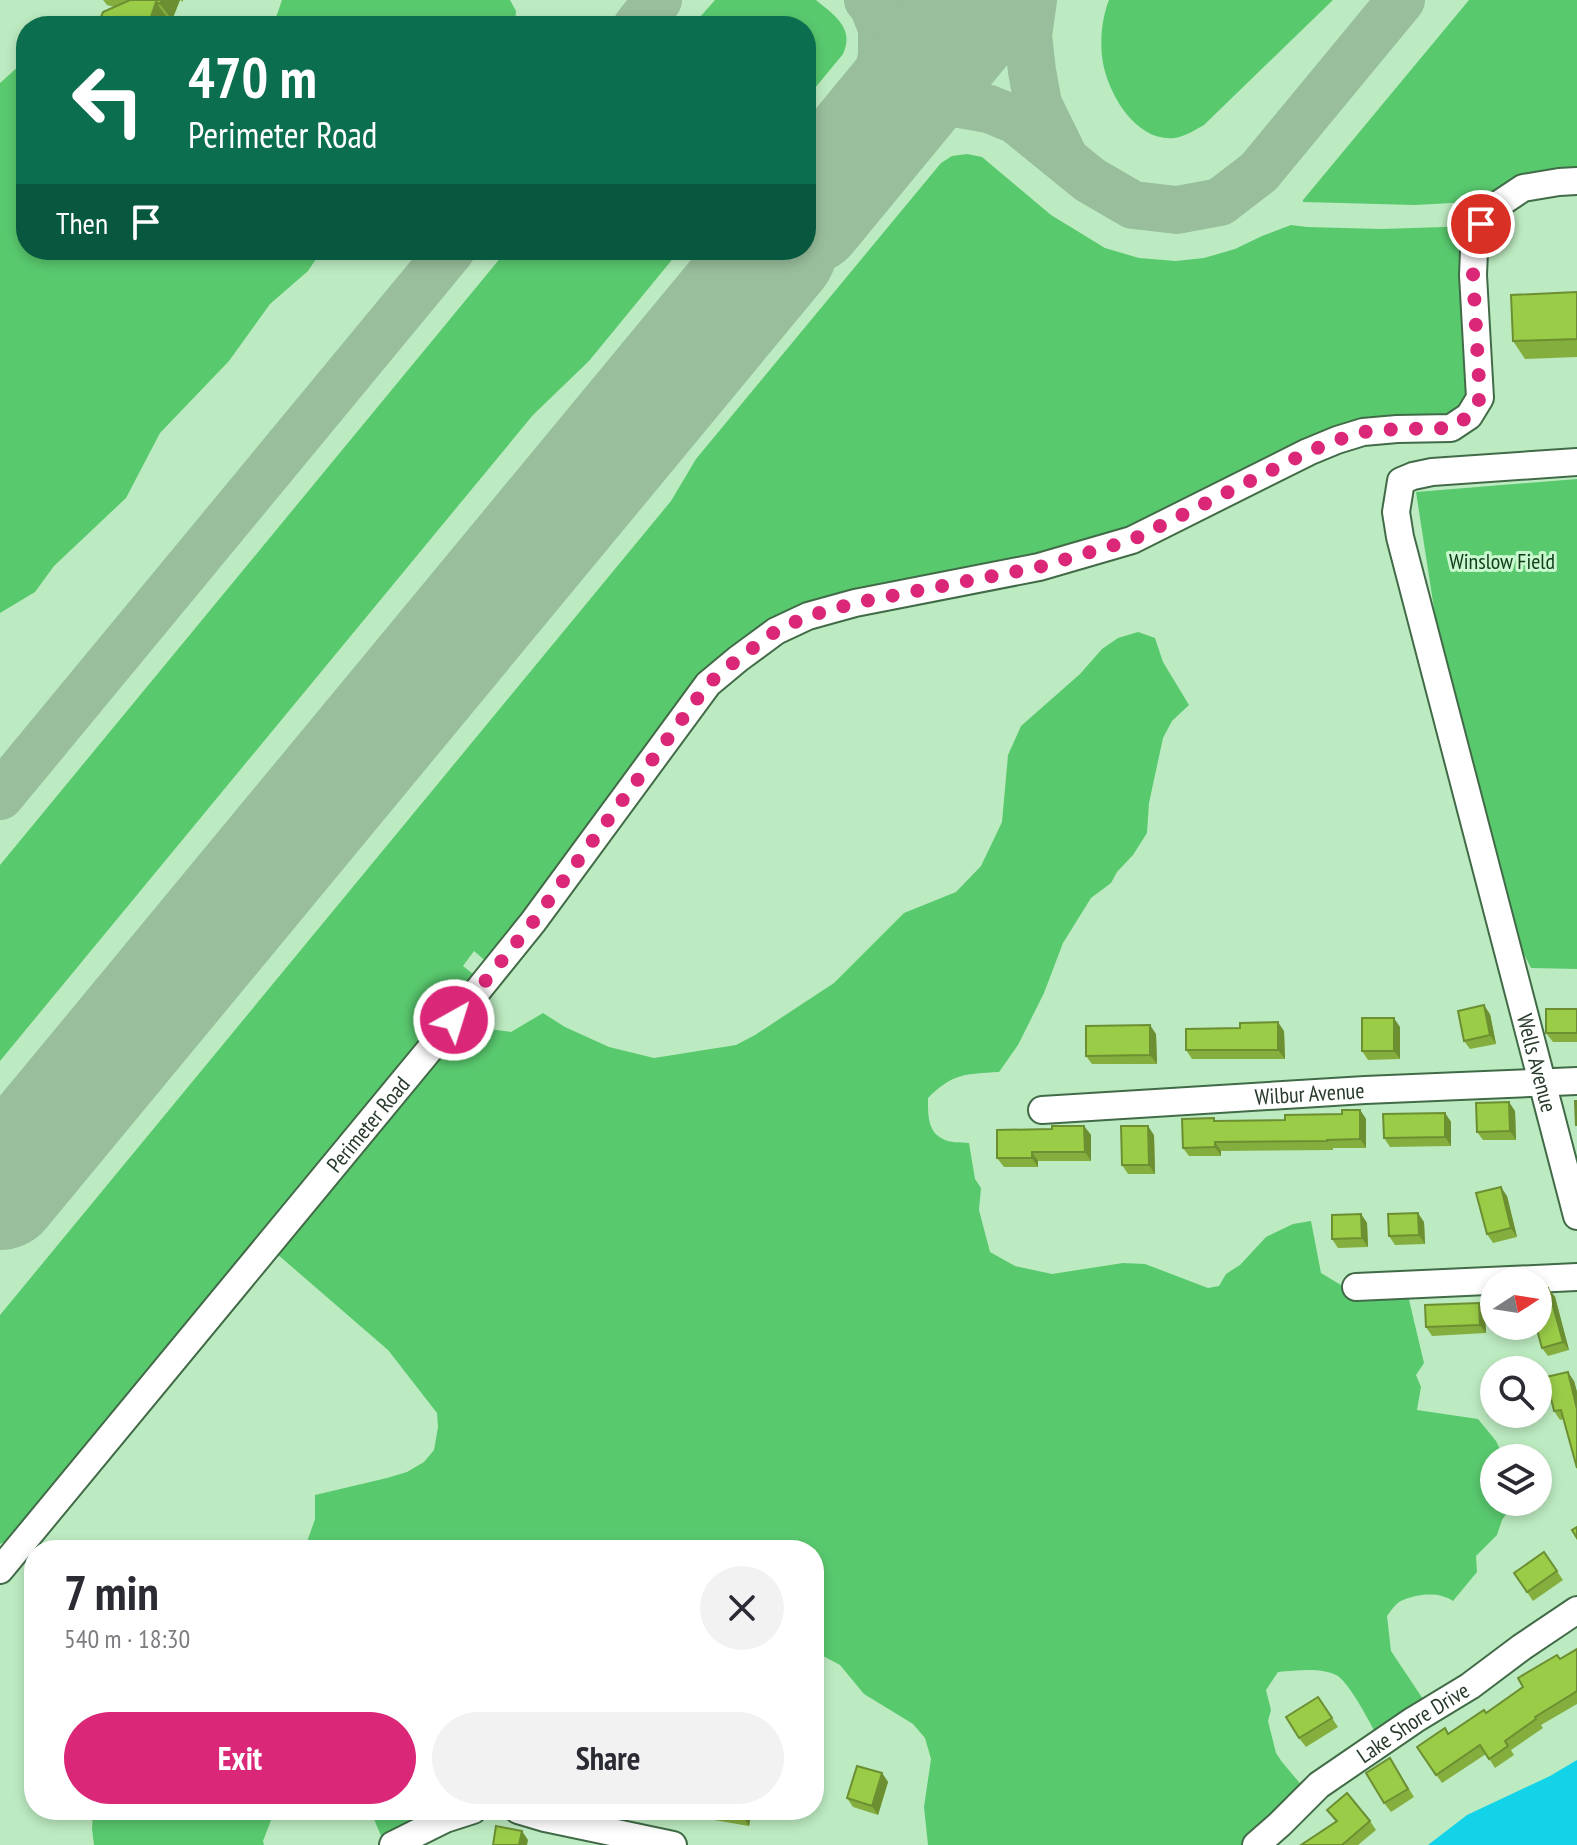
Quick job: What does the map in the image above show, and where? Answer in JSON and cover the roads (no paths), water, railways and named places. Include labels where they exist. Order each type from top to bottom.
[{"type":"street","name":"Perimeter Road","points":[[25,1540],[533,922],[708,684],[776,631],[808,616],[855,603],[1039,567],[1132,540],[1337,440],[1375,431],[1451,428],[1469,416],[1480,398],[1473,275],[1474,251],[1481,224],[1496,206],[1523,188],[1577,181]]},
{"type":"street","name":"Wells Avenue","points":[[1577,462],[1413,476],[1401,481],[1396,512],[1577,1216]]},
{"type":"street","name":"Wilbur Avenue","points":[[1042,1110],[1577,1081]]},
{"type":"street","points":[[1356,1287],[1577,1277]]},
{"type":"street","name":"Perimeter Road","points":[[0,1570],[24,1541]]},
{"type":"street","name":"Lake Shore Drive","points":[[1256,1845],[1319,1785],[1470,1686],[1577,1610]]},
{"type":"street","points":[[393,1845],[443,1820]]},
{"type":"street","points":[[585,1820],[673,1845]]},
{"type":"water","points":[[1577,1760],[1577,1845],[1428,1845],[1467,1815]]},
{"type":"park label","name":"Winslow Field","points":[[1502,561]]}]
